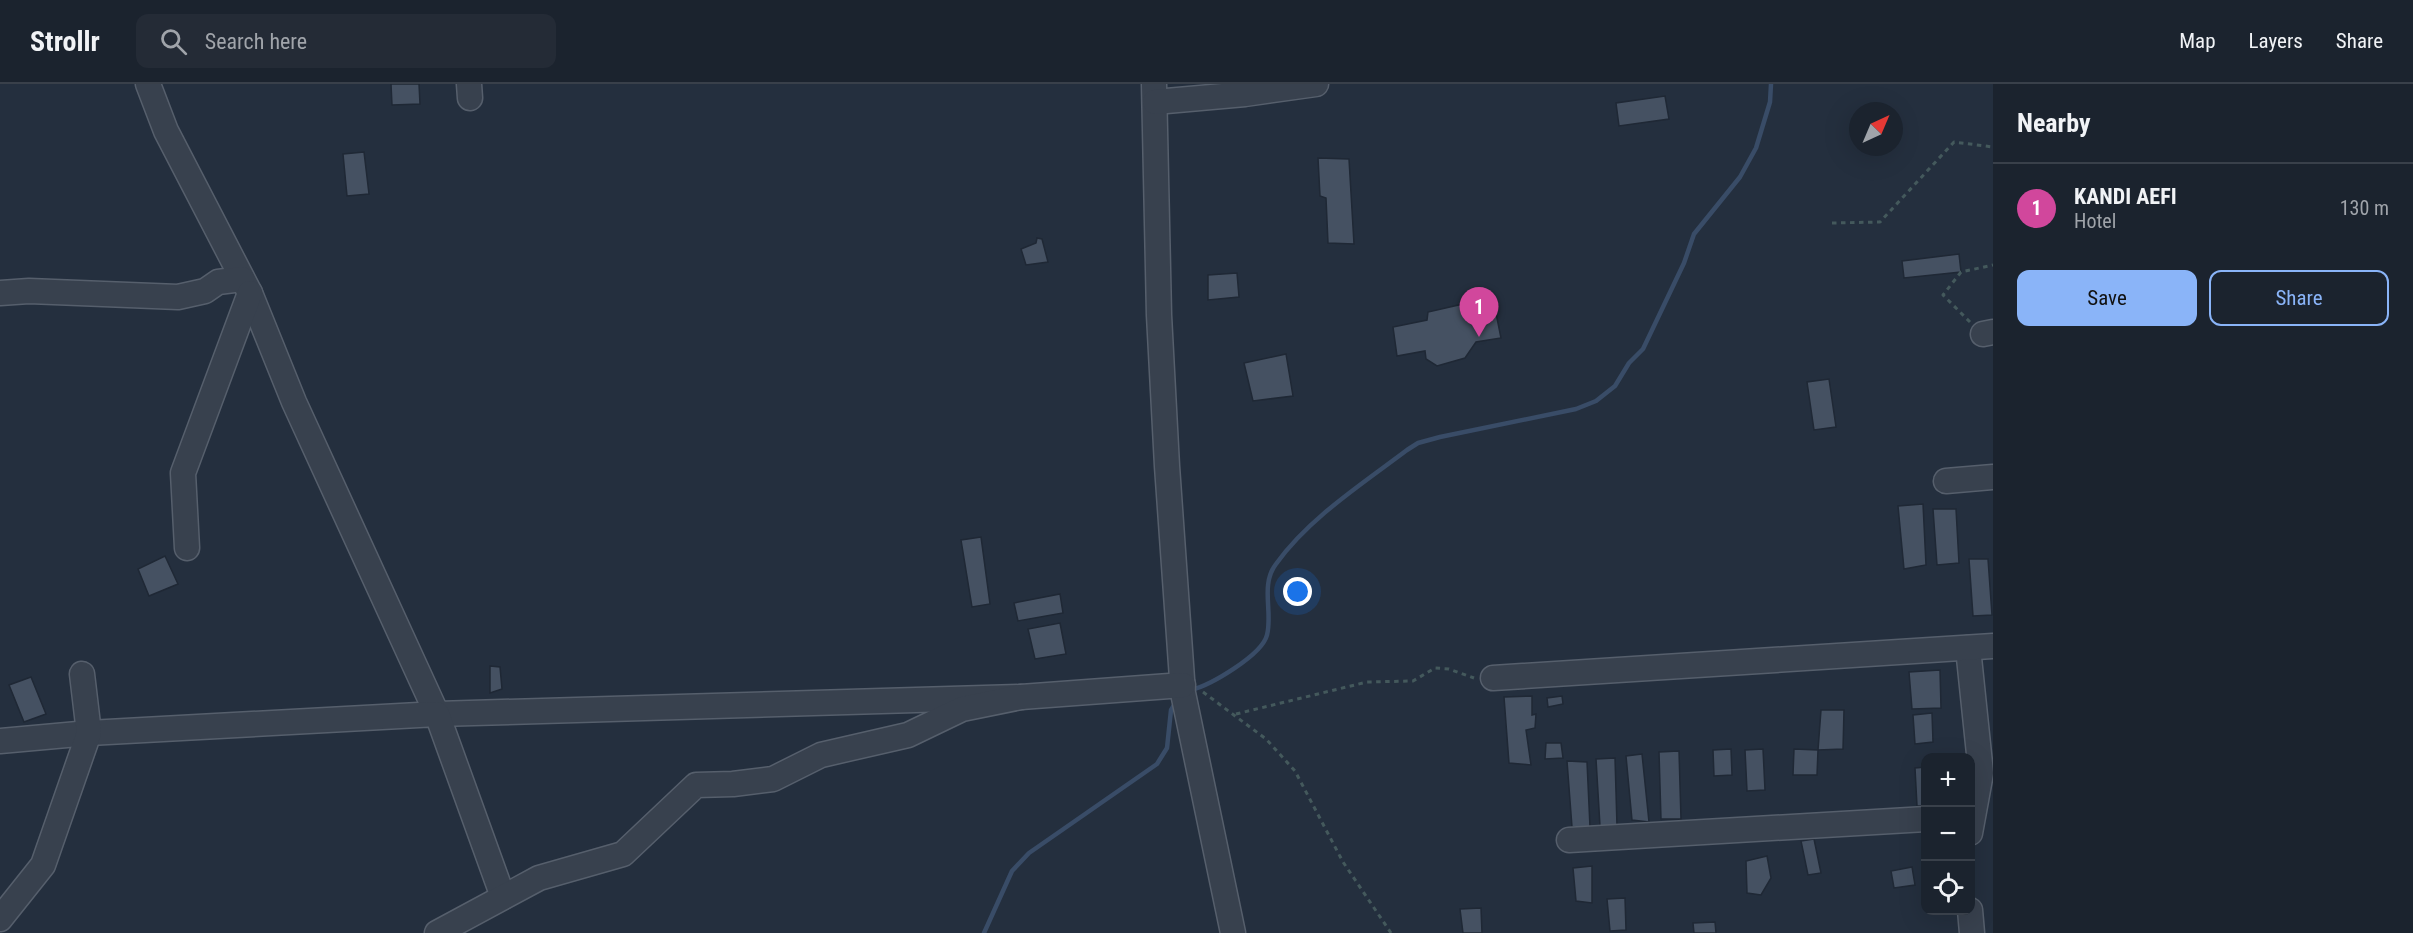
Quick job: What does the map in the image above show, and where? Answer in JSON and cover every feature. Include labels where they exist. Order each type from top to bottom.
[{"type":"street","points":[[148,84],[166,131],[246,286],[294,402],[437,714],[503,897]]},
{"type":"street","points":[[1233,933],[1183,682],[1167,466],[1159,315],[1155,93],[1245,94],[1316,84]]},
{"type":"street","points":[[0,293],[29,291],[178,297],[205,291],[218,282],[246,286]]},
{"type":"street","points":[[188,548],[183,473],[246,286]]},
{"type":"street","points":[[1946,481],[1993,477]]},
{"type":"street","points":[[1493,678],[1993,646]]},
{"type":"street","points":[[1968,648],[1987,772],[1975,812]]},
{"type":"street","points":[[0,919],[43,865],[90,733],[82,674]]},
{"type":"street","points":[[0,741],[90,733],[437,714],[1022,697],[1183,682]]},
{"type":"street","points":[[437,933],[539,878],[623,854],[696,785],[733,784],[773,779],[821,755],[909,735],[962,709],[1022,697]]},
{"type":"street","points":[[1569,840],[1921,819]]},
{"type":"street","points":[[1970,915],[1972,933]]},
{"type":"path","points":[[1832,224],[1880,222],[1954,142],[1993,147]]},
{"type":"path","points":[[1988,333],[1943,296],[1961,272],[1993,265]]},
{"type":"path","points":[[1236,714],[1367,682],[1413,681],[1435,668],[1449,669],[1471,678],[1493,678]]},
{"type":"path","points":[[1183,682],[1236,714],[1266,739],[1295,771],[1343,862],[1391,933]]},
{"type":"building","points":[[391,84],[419,84],[420,104],[392,105]]},
{"type":"building","points":[[1665,96],[1669,119],[1619,126],[1616,103]]},
{"type":"building","points":[[364,152],[369,194],[347,196],[343,154]]},
{"type":"building","points":[[1318,158],[1349,159],[1354,244],[1328,243],[1326,198],[1320,196]]},
{"type":"building","points":[[1037,238],[1042,239],[1048,262],[1026,265],[1021,249],[1036,243]]},
{"type":"building","points":[[1959,254],[1961,272],[1904,278],[1902,261]]},
{"type":"building","points":[[1237,273],[1239,297],[1208,300],[1208,275]]},
{"type":"building","points":[[1463,304],[1466,313],[1495,308],[1501,338],[1476,342],[1465,358],[1437,366],[1426,359],[1425,351],[1397,356],[1393,327],[1427,320],[1428,312]]},
{"type":"building","points":[[1286,354],[1293,396],[1253,401],[1244,363]]},
{"type":"building","points":[[1829,379],[1836,427],[1814,430],[1807,382]]},
{"type":"building","points":[[1923,504],[1926,565],[1904,569],[1898,506]]},
{"type":"building","points":[[1933,509],[1956,509],[1959,563],[1937,565]]},
{"type":"building","points":[[981,537],[990,604],[972,607],[961,540]]},
{"type":"building","points":[[165,556],[178,584],[149,596],[138,569]]},
{"type":"building","points":[[1969,559],[1988,559],[1992,615],[1973,616]]},
{"type":"building","points":[[1060,594],[1063,613],[1018,621],[1014,603]]},
{"type":"building","points":[[1060,623],[1066,654],[1035,659],[1028,629]]},
{"type":"building","points":[[490,666],[500,667],[502,689],[490,693]]},
{"type":"building","points":[[1940,670],[1941,708],[1912,709],[1909,672]]},
{"type":"building","points":[[31,677],[46,714],[24,722],[9,685]]},
{"type":"building","points":[[1532,696],[1532,715],[1536,714],[1535,728],[1526,730],[1531,765],[1509,763],[1504,697]]},
{"type":"building","points":[[1562,696],[1563,704],[1548,707],[1547,698]]},
{"type":"building","points":[[1821,710],[1844,710],[1843,749],[1818,750]]},
{"type":"building","points":[[1932,713],[1933,742],[1915,744],[1913,715]]},
{"type":"building","points":[[1546,743],[1561,743],[1563,758],[1545,759]]},
{"type":"building","points":[[1731,749],[1732,775],[1714,776],[1713,750]]},
{"type":"building","points":[[1763,749],[1765,790],[1747,791],[1745,750]]},
{"type":"building","points":[[1794,749],[1818,750],[1817,775],[1793,775]]},
{"type":"building","points":[[1679,751],[1681,819],[1661,819],[1659,752]]},
{"type":"building","points":[[1642,754],[1649,822],[1632,820],[1626,756]]},
{"type":"building","points":[[1615,758],[1617,826],[1600,826],[1596,759]]},
{"type":"building","points":[[1567,761],[1587,762],[1590,827],[1572,827]]},
{"type":"building","points":[[1921,767],[1921,806],[1917,806],[1915,768]]},
{"type":"building","points":[[1814,839],[1821,873],[1808,875],[1801,841]]},
{"type":"building","points":[[1767,856],[1771,878],[1761,895],[1747,893],[1746,861]]},
{"type":"building","points":[[1592,866],[1592,903],[1576,901],[1573,868]]},
{"type":"building","points":[[1912,867],[1915,885],[1894,888],[1891,871]]},
{"type":"building","points":[[1625,898],[1626,930],[1610,931],[1607,899]]},
{"type":"building","points":[[1481,908],[1482,933],[1463,933],[1460,909]]},
{"type":"building","points":[[1715,922],[1716,933],[1694,933],[1693,923]]},
{"type":"waterway","points":[[1191,690],[1235,668],[1263,643],[1267,635],[1268,590],[1271,572],[1289,547],[1337,502],[1407,450],[1418,443],[1440,437],[1576,409],[1596,401],[1615,386],[1629,363],[1643,349],[1684,263],[1694,234],[1740,177],[1756,148],[1770,102],[1771,84]]},
{"type":"waterway","points":[[984,933],[1012,871],[1029,853],[1157,764],[1167,748],[1171,710],[1176,702]]},
{"type":"place","name":"KANDI AEFI","points":[[1479,337]]}]
